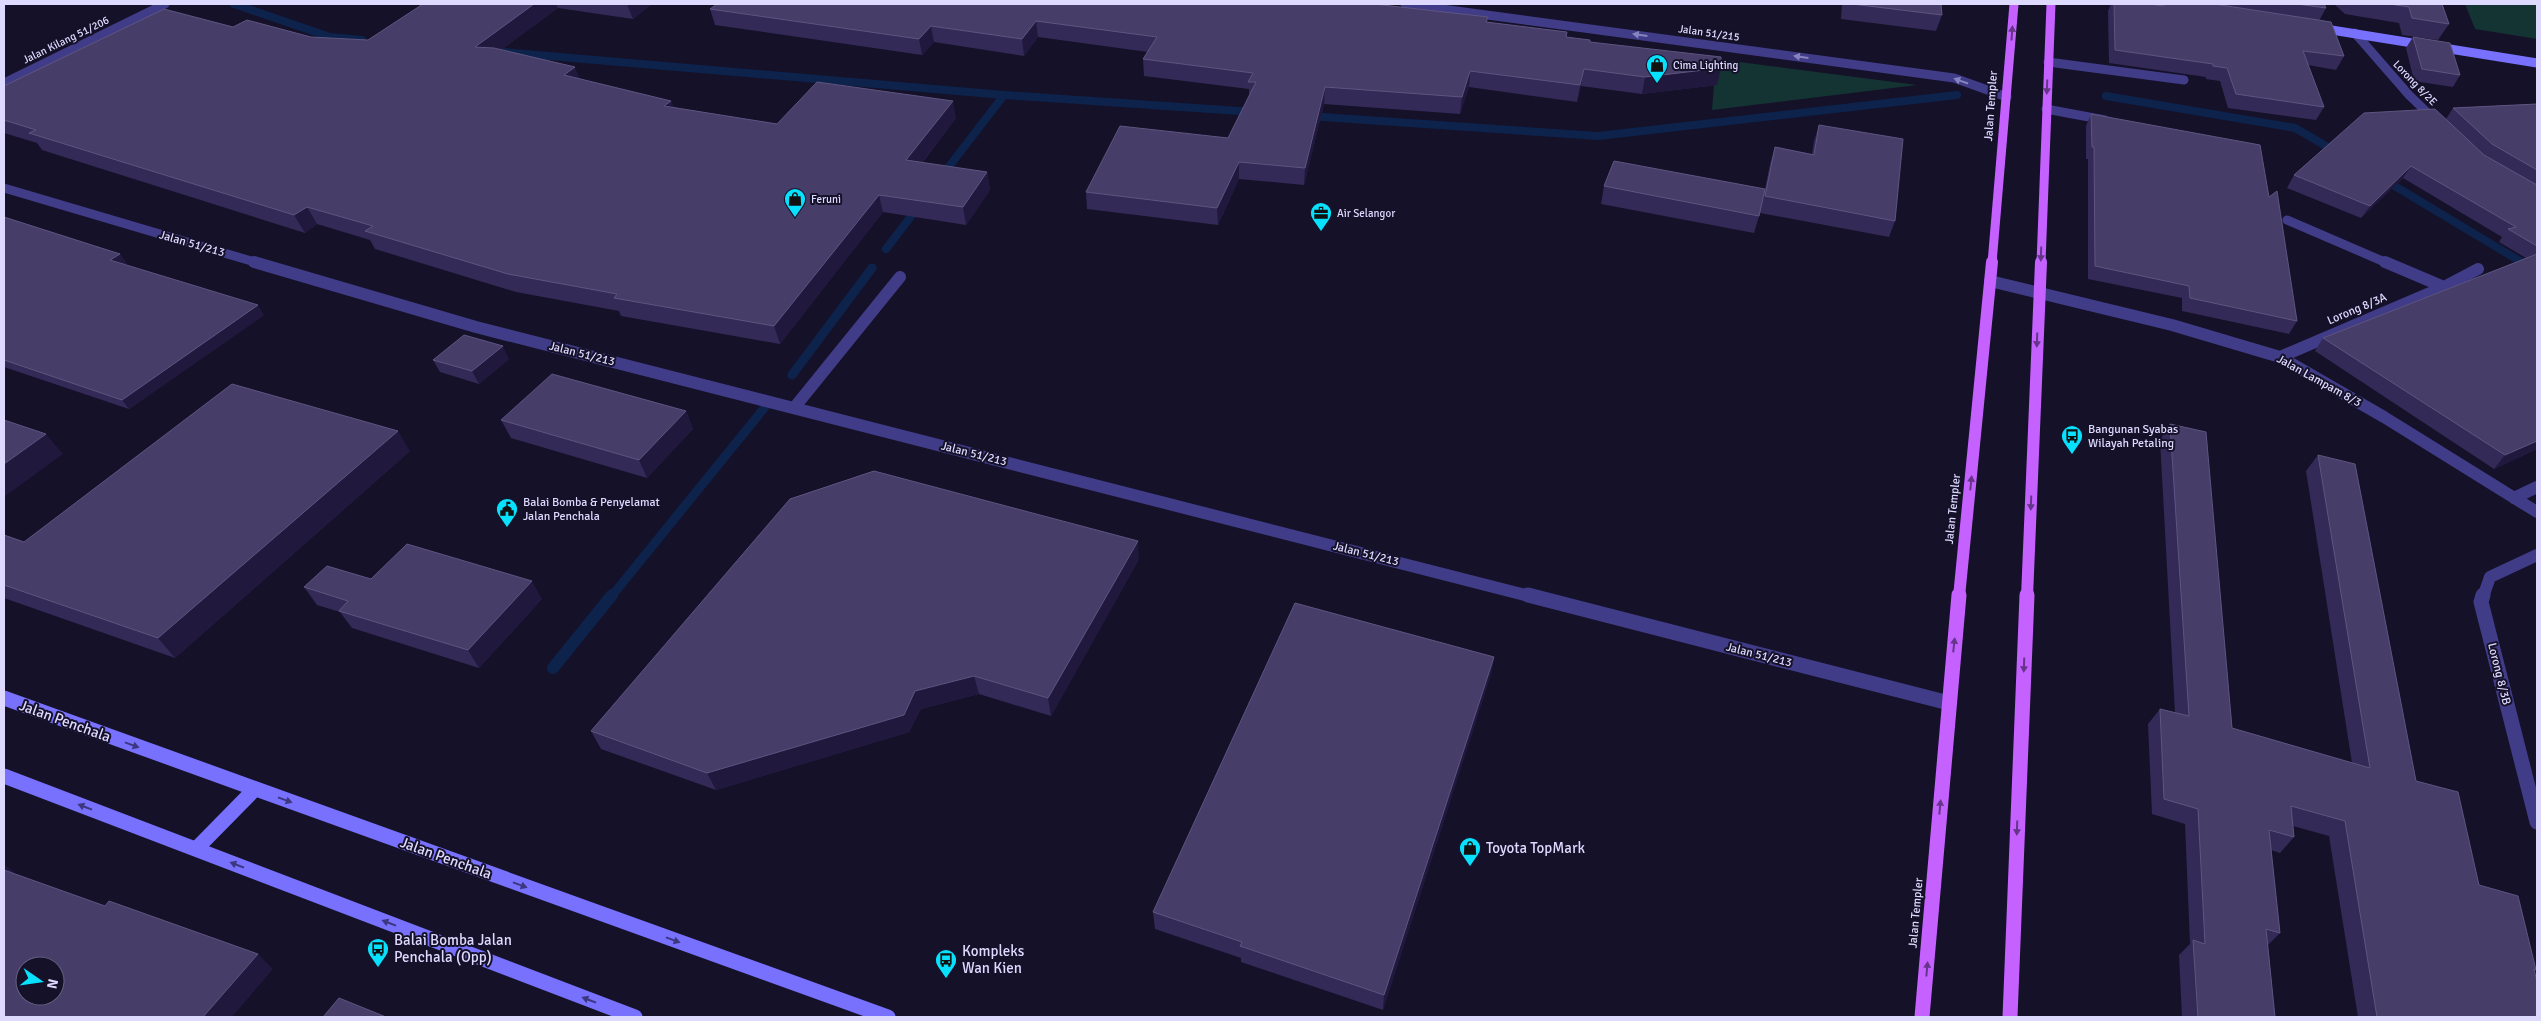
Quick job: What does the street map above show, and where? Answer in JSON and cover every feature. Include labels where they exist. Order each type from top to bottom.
[{"type":"main road","name":"Jalan Templer","points":[[1922,1017],[1949,703],[1990,281],[2014,4]]},
{"type":"main road","points":[[2010,1017],[2051,4]]},
{"type":"main road","points":[[2308,26],[2537,63]]},
{"type":"main road","name":"Jalan Penchala","points":[[4,698],[888,1017]]},
{"type":"main road","points":[[4,776],[635,1017]]},
{"type":"main road","points":[[196,849],[255,789]]},
{"type":"street","name":"Jalan Kilang 51/206","points":[[4,83],[165,4]]},
{"type":"street","name":"Jalan 51/215","points":[[1405,4],[1954,78],[2007,97]]},
{"type":"street","name":"Lorong 8/2E","points":[[2355,33],[2409,96],[2444,128]]},
{"type":"street","points":[[2048,62],[2184,80]]},
{"type":"street","points":[[2046,109],[2113,122]]},
{"type":"street","name":"Jalan 51/213","points":[[4,188],[476,327],[1949,703]]},
{"type":"street","points":[[2287,220],[2444,287]]},
{"type":"street","name":"Lorong 8/3A","points":[[2280,357],[2444,287],[2478,270]]},
{"type":"street","points":[[794,408],[900,277]]},
{"type":"street","name":"Jalan Lampam 8/3","points":[[1990,281],[2172,325],[2280,357],[2384,417],[2537,512]]},
{"type":"street","points":[[2514,498],[2537,487]]},
{"type":"street","name":"Lorong 8/3B","points":[[2537,555],[2490,577],[2480,602],[2537,822]]},
{"type":"green space","points":[[2465,4],[2537,4],[2537,39],[2475,29]]},
{"type":"green space","points":[[1716,59],[1917,85],[1712,110]]},
{"type":"building","points":[[423,4],[534,4],[475,47],[494,48],[575,67],[564,75],[671,101],[664,106],[777,124],[817,82],[953,101],[906,160],[987,172],[963,207],[879,195],[774,326],[614,298],[617,294],[508,274],[365,231],[373,226],[307,207],[294,215],[29,133],[36,130],[4,120],[4,86],[164,9],[233,27],[247,20],[311,37],[368,40]]},
{"type":"building","points":[[717,4],[1374,4],[1488,17],[1486,22],[1567,32],[1566,37],[1590,40],[1590,42],[1721,57],[1721,68],[1645,77],[1584,69],[1580,85],[1470,71],[1462,97],[1325,87],[1305,168],[1239,162],[1217,208],[1086,192],[1120,126],[1228,138],[1256,82],[1248,82],[1253,73],[1143,59],[1157,37],[1036,21],[1022,39],[931,26],[919,39],[710,9]]},
{"type":"building","points":[[1852,4],[1941,4],[1942,15]]},
{"type":"building","points":[[2114,4],[2164,6],[2164,4],[2214,4],[2331,22],[2344,56],[2303,51],[2324,107],[2236,94],[2227,68],[2213,66],[2213,64],[2115,50]]},
{"type":"building","points":[[2297,4],[2324,4],[2326,8]]},
{"type":"building","points":[[2390,4],[2442,4],[2449,24],[2412,18],[2409,7]]},
{"type":"building","points":[[2413,37],[2450,43],[2460,75],[2422,69]]},
{"type":"building","points":[[2537,104],[2537,170],[2492,144],[2453,108]]},
{"type":"building","points":[[2435,109],[2484,155],[2537,185],[2537,246],[2508,229],[2516,227],[2411,166],[2370,206],[2294,175],[2364,113]]},
{"type":"building","points":[[2091,114],[2260,145],[2269,197],[2277,191],[2297,321],[2190,298],[2189,286],[2095,266],[2094,147],[2092,147]]},
{"type":"building","points":[[1819,125],[1903,139],[1895,221],[1765,196],[1775,147],[1814,155]]},
{"type":"building","points":[[1614,161],[1765,189],[1759,216],[1604,186]]},
{"type":"building","points":[[4,217],[120,254],[110,260],[258,305],[122,400],[4,360]]},
{"type":"building","points":[[2537,254],[2537,441],[2505,455],[2323,338]]},
{"type":"building","points":[[464,335],[503,346],[472,371],[433,360]]},
{"type":"building","points":[[552,374],[686,411],[639,460],[501,420]]},
{"type":"building","points":[[232,384],[398,431],[158,638],[4,585],[4,535],[24,542]]},
{"type":"building","points":[[4,420],[46,434],[4,464]]},
{"type":"building","points":[[2170,424],[2206,432],[2232,728],[2370,768],[2318,455],[2355,464],[2416,781],[2458,792],[2479,885],[2518,896],[2536,970],[2534,969],[2537,982],[2537,1017],[2377,1017],[2345,821],[2291,806],[2294,837],[2269,830],[2280,933],[2266,929],[2275,1017],[2198,1017],[2193,940],[2205,944],[2198,809],[2164,799],[2160,709],[2189,716]]},
{"type":"building","points":[[874,471],[1138,541],[1048,698],[974,676],[915,691],[904,715],[707,773],[591,731],[790,499]]},
{"type":"building","points":[[407,544],[532,581],[468,650],[339,611],[348,601],[304,587],[327,566],[371,579]]},
{"type":"building","points":[[1295,603],[1494,657],[1384,995],[1240,946],[1242,942],[1153,912]]},
{"type":"building","points":[[4,870],[105,906],[109,901],[258,954],[203,1017],[4,1017]]},
{"type":"building","points":[[339,998],[386,1017],[323,1017]]},
{"type":"waterway","points":[[234,4],[330,37],[362,40]]},
{"type":"waterway","points":[[503,52],[1004,95]]},
{"type":"waterway","points":[[941,177],[1004,95]]},
{"type":"waterway","points":[[1004,95],[1254,112]]},
{"type":"waterway","points":[[1308,116],[1598,136],[1957,95]]},
{"type":"waterway","points":[[2106,96],[2295,128],[2338,153]]},
{"type":"waterway","points":[[2383,179],[2523,263]]},
{"type":"waterway","points":[[886,249],[919,206]]},
{"type":"waterway","points":[[2521,262],[2537,271]]},
{"type":"waterway","points":[[792,375],[872,268]]},
{"type":"waterway","points":[[611,597],[765,407]]},
{"type":"waterway","points":[[553,668],[612,595]]},
{"type":"place","name":"Cima Lighting","points":[[1657,84]]},
{"type":"place","name":"Feruni","points":[[795,218]]},
{"type":"place","name":"Air Selangor","points":[[1321,232]]},
{"type":"place","name":"Bangunan Syabas Wilayah Petaling","points":[[2072,455]]},
{"type":"place","name":"Balai Bomba & Penyelamat Jalan Penchala","points":[[507,528]]},
{"type":"place","name":"Toyota TopMark","points":[[1470,867]]},
{"type":"place","name":"Balai Bomba Jalan Penchala (Opp)","points":[[378,968]]},
{"type":"place","name":"Kompleks Wan Kien","points":[[946,979]]}]
